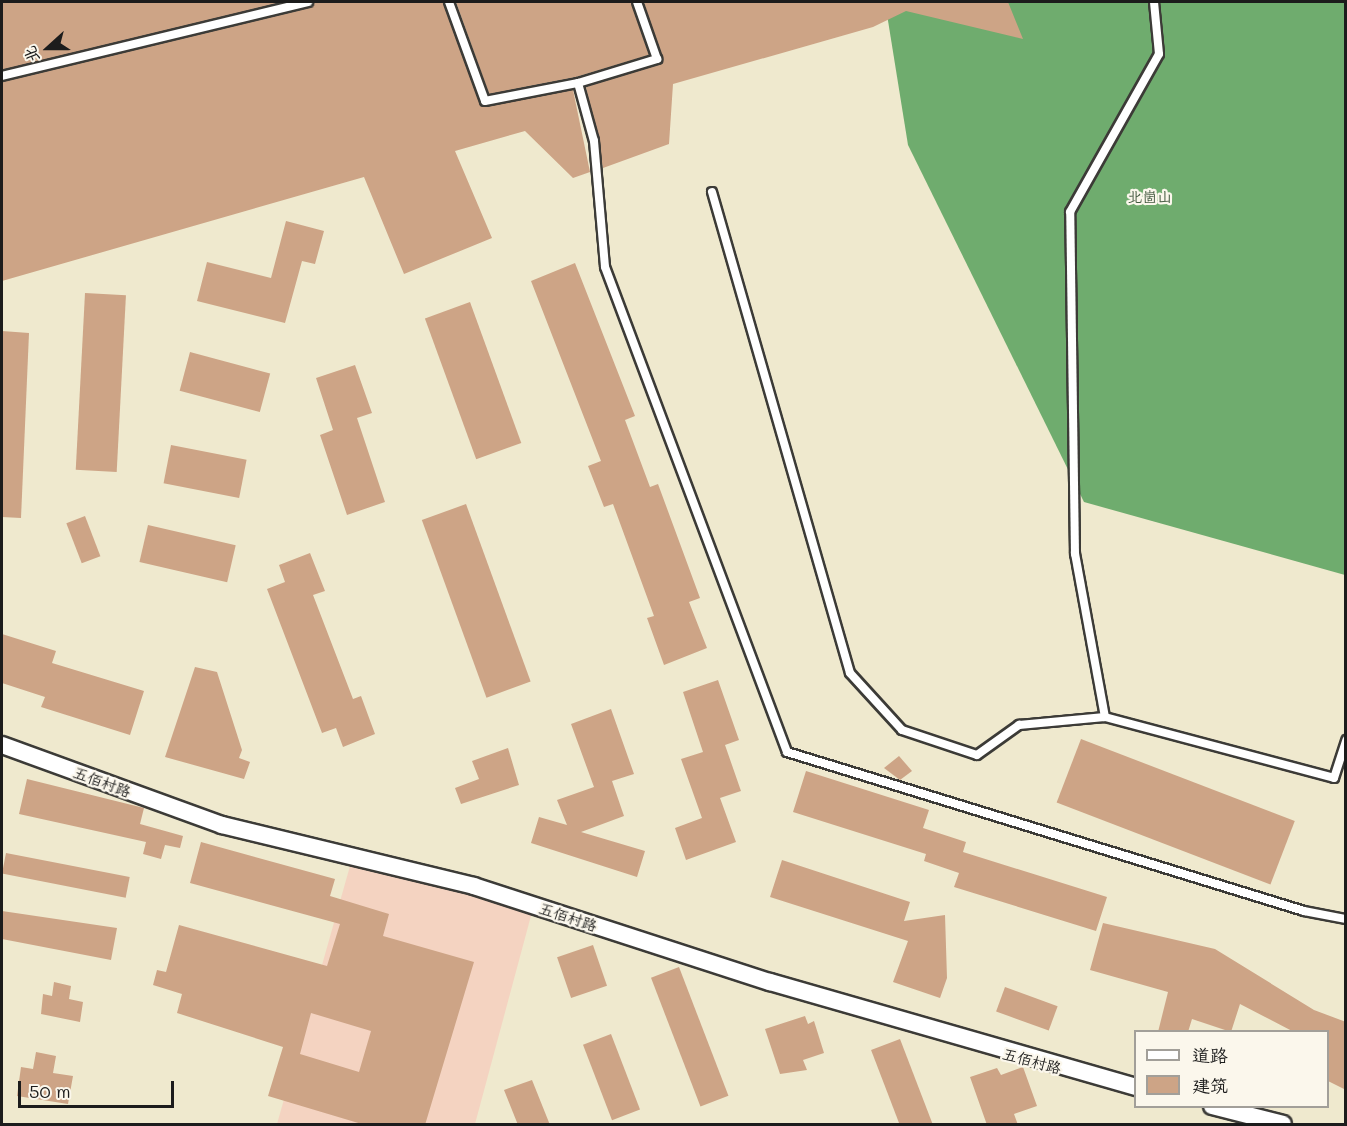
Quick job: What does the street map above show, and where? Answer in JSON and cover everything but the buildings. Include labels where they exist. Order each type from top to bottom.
[{"type":"street","name":"五佰村路","points":[[2,746],[222,825],[474,886],[770,982],[1134,1086]]},
{"type":"street","points":[[1216,1108],[1283,1125]]},
{"type":"lane","points":[[2,76],[308,2]]},
{"type":"lane","points":[[450,2],[485,101],[578,83],[657,59],[637,2]]},
{"type":"lane","points":[[1105,717],[1075,554],[1071,212],[1159,54],[1154,2]]},
{"type":"lane","points":[[578,83],[594,141],[604,267],[787,752],[1304,911],[1346,919]]},
{"type":"lane","points":[[712,192],[850,673],[902,730],[977,755],[1019,725],[1105,717],[1334,778],[1346,740]]},
{"type":"shaded area","points":[[352,859],[532,912],[475,1124],[277,1124]]},
{"type":"green space","name":"北崮山","points":[[885,2],[1345,2],[1345,575],[1084,502],[908,145]]}]
